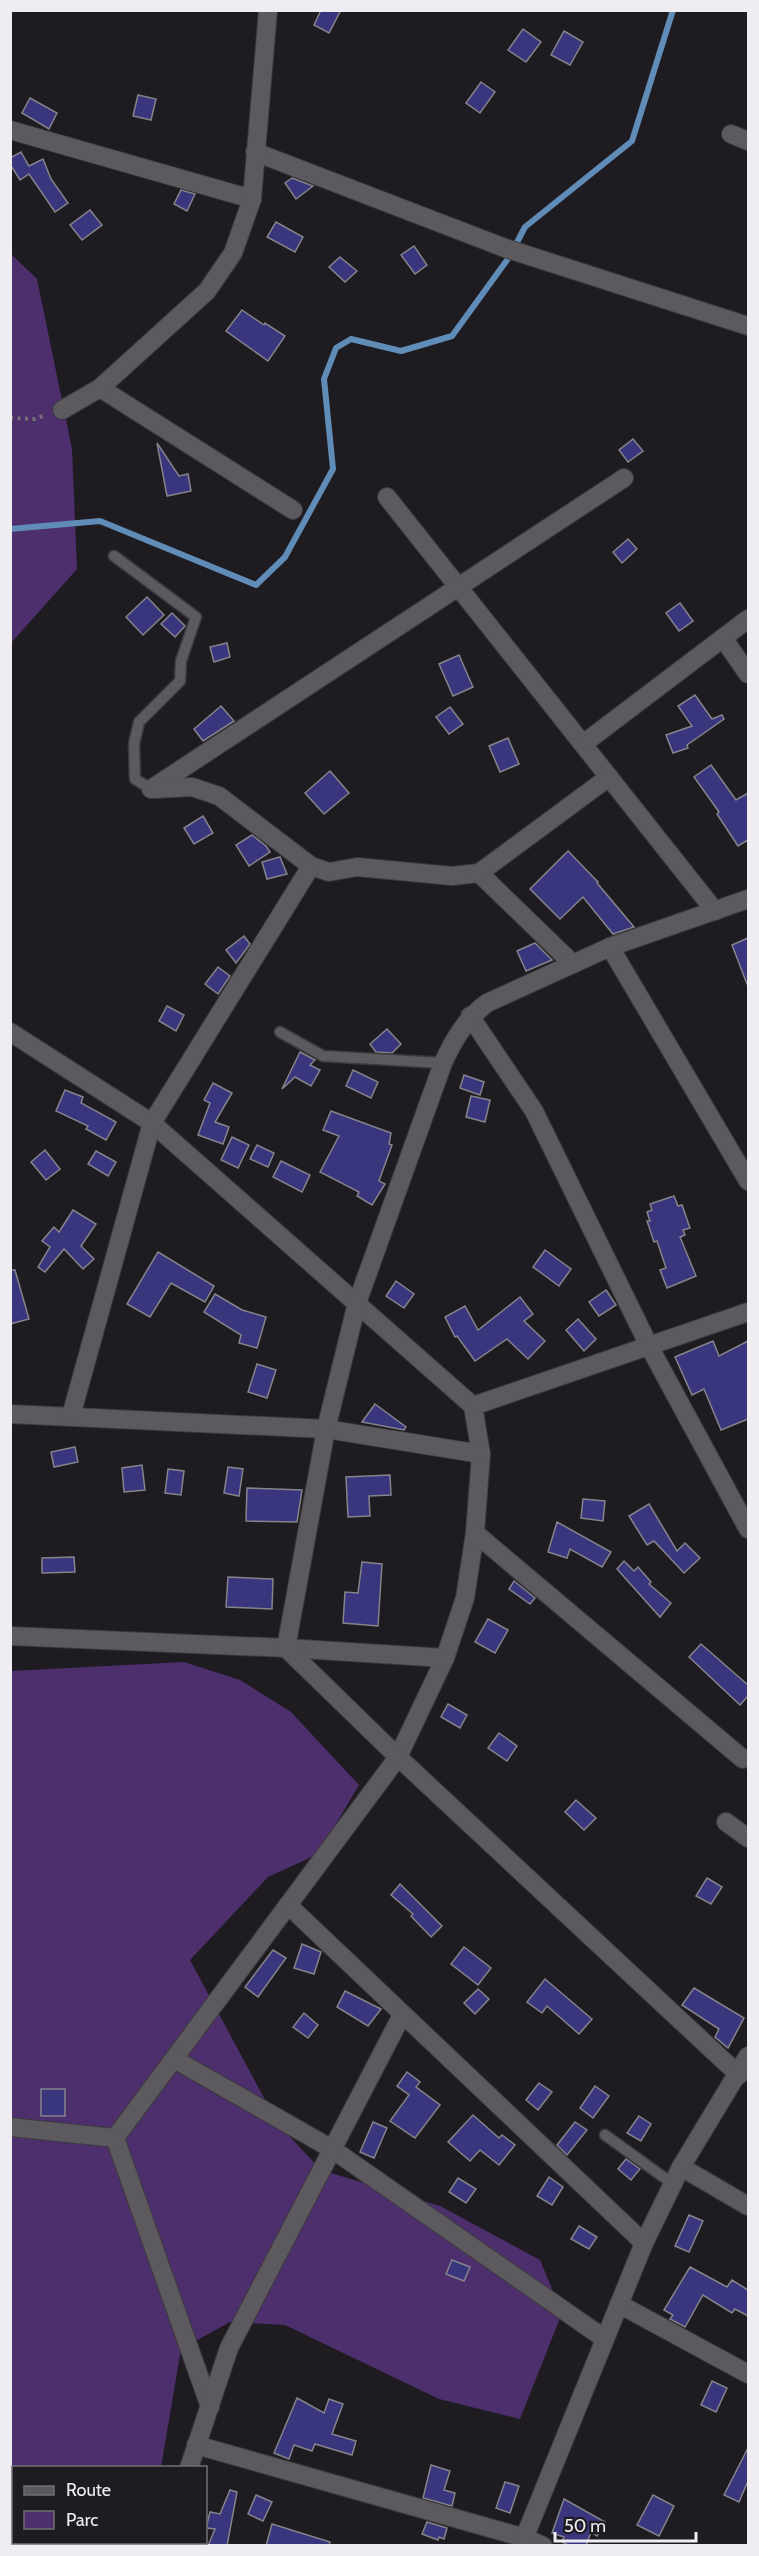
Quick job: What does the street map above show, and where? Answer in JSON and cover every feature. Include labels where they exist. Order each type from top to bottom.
[{"type":"street","points":[[62,410],[100,388],[207,291],[233,253],[252,199],[267,10]]},
{"type":"street","points":[[10,130],[252,199]]},
{"type":"street","points":[[731,134],[748,141]]},
{"type":"street","points":[[255,152],[505,248],[748,326]]},
{"type":"street","points":[[100,388],[293,510]]},
{"type":"street","points":[[151,789],[624,477]]},
{"type":"street","points":[[387,497],[716,911]]},
{"type":"street","points":[[583,744],[748,619]]},
{"type":"street","points":[[723,638],[748,674]]},
{"type":"street","points":[[151,789],[192,787],[219,796],[311,866],[329,872],[357,867],[452,876],[479,873],[609,777]]},
{"type":"street","points":[[71,1416],[152,1123],[311,866]]},
{"type":"street","points":[[479,873],[573,964]]},
{"type":"street","points":[[286,1648],[326,1429],[357,1303],[443,1063],[453,1042],[470,1016],[487,1003],[610,947],[748,898]]},
{"type":"street","points":[[610,947],[748,1180]]},
{"type":"street","points":[[470,1016],[534,1111],[650,1348],[748,1529]]},
{"type":"street","points":[[10,1032],[152,1123],[473,1406],[481,1454],[475,1533],[465,1598],[445,1658],[398,1757],[115,2138]]},
{"type":"street","points":[[473,1406],[650,1348],[748,1312]]},
{"type":"street","points":[[10,1414],[326,1429],[481,1454]]},
{"type":"street","points":[[475,1533],[743,1759]]},
{"type":"street","points":[[10,1636],[286,1648],[445,1658]]},
{"type":"street","points":[[286,1648],[398,1757],[739,2075]]},
{"type":"street","points":[[726,1822],[748,1838]]},
{"type":"street","points":[[288,1905],[644,2243]]},
{"type":"street","points":[[190,2466],[229,2348],[402,2015]]},
{"type":"street","points":[[523,2542],[644,2243],[681,2168],[739,2075],[748,2056]]},
{"type":"street","points":[[174,2059],[332,2149],[605,2339]]},
{"type":"street","points":[[10,2127],[115,2138]]},
{"type":"street","points":[[115,2138],[210,2407]]},
{"type":"street","points":[[681,2168],[748,2206]]},
{"type":"street","points":[[620,2304],[748,2374]]},
{"type":"street","points":[[196,2445],[543,2546]]},
{"type":"lane","points":[[114,556],[196,617],[181,661],[180,681],[139,722],[134,744],[135,779],[151,789]]},
{"type":"lane","points":[[280,1032],[323,1056],[443,1063]]},
{"type":"lane","points":[[605,2135],[673,2184]]},
{"type":"path","points":[[10,418],[35,418],[62,410]]},
{"type":"green space","points":[[11,254],[37,279],[72,449],[77,569],[11,643]]},
{"type":"green space","points":[[184,1662],[240,1680],[291,1712],[359,1785],[318,1854],[268,1877],[190,1960],[278,2124],[321,2170],[440,2206],[540,2260],[562,2313],[520,2419],[439,2399],[285,2325],[230,2322],[181,2349],[161,2466],[12,2466],[12,2544],[147,2545],[11,2546],[11,1671]]},
{"type":"building","points":[[321,10],[341,10],[329,33],[314,25]]},
{"type":"building","points":[[523,29],[541,42],[526,62],[508,50]]},
{"type":"building","points":[[564,31],[583,42],[570,65],[551,55]]},
{"type":"building","points":[[481,82],[495,92],[480,113],[466,103]]},
{"type":"building","points":[[138,95],[156,99],[151,120],[133,116]]},
{"type":"building","points":[[30,98],[57,113],[49,129],[22,113]]},
{"type":"building","points":[[21,152],[29,166],[43,159],[51,179],[68,203],[55,212],[29,174],[20,180],[10,164],[10,158]]},
{"type":"building","points":[[292,178],[313,186],[296,199],[285,183]]},
{"type":"building","points":[[181,190],[195,194],[187,211],[174,204]]},
{"type":"building","points":[[90,210],[102,225],[82,240],[70,225]]},
{"type":"building","points":[[276,222],[303,237],[295,252],[267,237]]},
{"type":"building","points":[[414,246],[427,265],[415,274],[401,255]]},
{"type":"building","points":[[340,257],[357,271],[345,282],[329,267]]},
{"type":"building","points":[[242,310],[285,336],[268,361],[226,331]]},
{"type":"building","points":[[633,439],[643,451],[628,462],[619,450]]},
{"type":"building","points":[[157,443],[179,476],[188,474],[191,491],[167,496]]},
{"type":"building","points":[[628,539],[637,549],[622,563],[613,552]]},
{"type":"building","points":[[147,597],[164,615],[143,635],[126,617]]},
{"type":"building","points":[[680,603],[693,621],[679,631],[666,613]]},
{"type":"building","points":[[172,613],[185,626],[175,637],[161,624]]},
{"type":"building","points":[[227,643],[230,657],[214,662],[210,647]]},
{"type":"building","points":[[459,655],[473,687],[453,696],[439,664]]},
{"type":"building","points":[[695,695],[712,719],[722,715],[724,719],[687,745],[688,748],[673,753],[666,735],[692,726],[678,706]]},
{"type":"building","points":[[221,706],[234,721],[203,741],[194,729]]},
{"type":"building","points":[[450,707],[463,724],[449,734],[436,717]]},
{"type":"building","points":[[508,738],[519,764],[500,772],[489,746]]},
{"type":"building","points":[[711,765],[736,800],[748,793],[748,840],[738,846],[717,814],[719,812],[694,777]]},
{"type":"building","points":[[330,771],[349,793],[324,814],[305,793]]},
{"type":"building","points":[[203,816],[213,833],[194,844],[184,828]]},
{"type":"building","points":[[252,835],[270,852],[249,866],[236,845]]},
{"type":"building","points":[[568,851],[598,882],[634,927],[613,934],[583,897],[560,919],[530,889]]},
{"type":"building","points":[[280,857],[287,874],[267,879],[262,862]]},
{"type":"building","points":[[244,936],[250,944],[236,963],[226,950]]},
{"type":"building","points":[[748,938],[748,984],[747,984],[732,945]]},
{"type":"building","points":[[535,943],[552,960],[526,971],[517,951]]},
{"type":"building","points":[[218,967],[230,976],[218,994],[205,984]]},
{"type":"building","points":[[167,1006],[184,1015],[176,1031],[159,1021]]},
{"type":"building","points":[[387,1029],[401,1044],[392,1053],[376,1052],[370,1044]]},
{"type":"building","points":[[300,1052],[315,1060],[310,1065],[320,1070],[311,1086],[295,1077],[282,1089]]},
{"type":"building","points":[[353,1070],[378,1082],[371,1098],[346,1086]]},
{"type":"building","points":[[464,1075],[484,1082],[480,1095],[460,1088]]},
{"type":"building","points":[[213,1083],[232,1093],[215,1122],[229,1127],[223,1144],[198,1135],[210,1103],[204,1100]]},
{"type":"building","points":[[65,1090],[83,1097],[81,1103],[116,1122],[106,1140],[86,1129],[88,1126],[56,1111]]},
{"type":"building","points":[[471,1096],[490,1100],[485,1122],[466,1117]]},
{"type":"building","points":[[331,1111],[391,1133],[389,1144],[392,1145],[379,1181],[385,1184],[372,1205],[357,1196],[359,1192],[320,1172],[339,1136],[323,1130]]},
{"type":"building","points":[[232,1137],[249,1145],[238,1168],[221,1160]]},
{"type":"building","points":[[257,1145],[274,1153],[268,1167],[250,1159]]},
{"type":"building","points":[[45,1150],[60,1169],[46,1180],[31,1162]]},
{"type":"building","points":[[96,1151],[116,1162],[108,1176],[88,1164]]},
{"type":"building","points":[[281,1161],[310,1175],[302,1192],[273,1177]]},
{"type":"building","points":[[674,1196],[678,1206],[682,1205],[690,1228],[683,1230],[685,1235],[680,1237],[696,1276],[667,1288],[660,1270],[666,1268],[657,1241],[654,1242],[647,1221],[650,1221],[647,1212],[652,1210],[650,1204]]},
{"type":"building","points":[[73,1210],[96,1224],[81,1246],[94,1259],[83,1269],[64,1249],[45,1272],[38,1267],[50,1247],[42,1241],[54,1227],[59,1232]]},
{"type":"building","points":[[545,1250],[571,1269],[559,1286],[533,1267]]},
{"type":"building","points":[[158,1252],[214,1286],[205,1302],[171,1283],[150,1317],[127,1304]]},
{"type":"building","points":[[10,1270],[15,1270],[29,1319],[10,1324]]},
{"type":"building","points":[[396,1281],[414,1294],[404,1308],[386,1296]]},
{"type":"building","points":[[606,1290],[616,1305],[599,1316],[589,1302]]},
{"type":"building","points":[[215,1294],[242,1310],[266,1317],[257,1348],[239,1343],[241,1335],[204,1312]]},
{"type":"building","points":[[520,1297],[533,1314],[524,1321],[545,1341],[528,1359],[507,1339],[475,1361],[457,1336],[455,1337],[445,1317],[465,1306],[478,1330]]},
{"type":"building","points":[[578,1319],[596,1339],[584,1351],[566,1330]]},
{"type":"building","points":[[713,1341],[719,1356],[748,1341],[748,1419],[721,1430],[704,1389],[692,1395],[675,1357]]},
{"type":"building","points":[[257,1364],[276,1370],[267,1398],[248,1392]]},
{"type":"building","points":[[375,1404],[406,1427],[404,1430],[362,1422]]},
{"type":"building","points":[[75,1447],[78,1462],[54,1467],[51,1452]]},
{"type":"building","points":[[142,1465],[145,1490],[124,1492],[122,1468]]},
{"type":"building","points":[[228,1467],[243,1469],[239,1496],[224,1493]]},
{"type":"building","points":[[168,1469],[184,1471],[181,1495],[165,1493]]},
{"type":"building","points":[[390,1475],[391,1495],[369,1496],[370,1516],[348,1517],[346,1477]]},
{"type":"building","points":[[247,1488],[302,1490],[297,1522],[246,1521]]},
{"type":"building","points":[[583,1499],[605,1501],[603,1521],[581,1518]]},
{"type":"building","points":[[649,1504],[677,1551],[685,1543],[700,1558],[684,1573],[654,1541],[647,1545],[629,1516]]},
{"type":"building","points":[[557,1522],[611,1552],[602,1567],[570,1549],[567,1558],[548,1552]]},
{"type":"building","points":[[74,1557],[75,1572],[42,1573],[42,1558]]},
{"type":"building","points":[[624,1561],[634,1571],[638,1567],[651,1582],[649,1584],[671,1603],[660,1617],[617,1569]]},
{"type":"building","points":[[362,1562],[382,1564],[378,1626],[343,1623],[345,1592],[358,1593]]},
{"type":"building","points":[[228,1577],[273,1579],[272,1609],[226,1607]]},
{"type":"building","points":[[514,1581],[535,1598],[530,1604],[509,1589]]},
{"type":"building","points":[[488,1619],[508,1630],[495,1653],[475,1642]]},
{"type":"building","points":[[701,1644],[748,1685],[748,1696],[740,1705],[689,1657]]},
{"type":"building","points":[[448,1704],[467,1715],[460,1728],[441,1717]]},
{"type":"building","points":[[499,1733],[517,1746],[507,1761],[488,1748]]},
{"type":"building","points":[[576,1800],[596,1818],[584,1830],[565,1812]]},
{"type":"building","points":[[707,1878],[722,1887],[711,1904],[696,1896]]},
{"type":"building","points":[[400,1884],[442,1926],[431,1937],[411,1916],[413,1914],[391,1895]]},
{"type":"building","points":[[302,1944],[321,1952],[314,1974],[294,1968]]},
{"type":"building","points":[[464,1947],[491,1968],[478,1985],[451,1964]]},
{"type":"building","points":[[273,1950],[286,1958],[258,1997],[245,1987]]},
{"type":"building","points":[[545,1979],[592,2019],[579,2034],[547,2006],[542,2013],[527,2002]]},
{"type":"building","points":[[694,1988],[744,2018],[728,2048],[715,2037],[719,2029],[682,2005]]},
{"type":"building","points":[[478,1989],[489,1999],[475,2014],[464,2003]]},
{"type":"building","points":[[345,1991],[381,2009],[368,2026],[337,2007]]},
{"type":"building","points":[[304,2013],[318,2025],[308,2038],[293,2027]]},
{"type":"building","points":[[407,2072],[420,2082],[416,2087],[440,2105],[415,2138],[390,2121],[409,2095],[397,2086]]},
{"type":"building","points":[[539,2083],[552,2092],[538,2110],[526,2100]]},
{"type":"building","points":[[595,2086],[609,2096],[593,2118],[580,2108]]},
{"type":"building","points":[[41,2089],[65,2089],[65,2116],[41,2116]]},
{"type":"building","points":[[473,2115],[499,2138],[502,2135],[515,2145],[499,2165],[480,2150],[470,2161],[448,2142]]},
{"type":"building","points":[[639,2116],[651,2124],[641,2141],[627,2133]]},
{"type":"building","points":[[373,2122],[387,2128],[374,2158],[360,2152]]},
{"type":"building","points":[[575,2122],[587,2130],[567,2155],[557,2145]]},
{"type":"building","points":[[626,2159],[640,2169],[631,2180],[618,2169]]},
{"type":"building","points":[[549,2177],[563,2187],[552,2205],[537,2196]]},
{"type":"building","points":[[458,2178],[476,2189],[466,2203],[449,2192]]},
{"type":"building","points":[[689,2215],[703,2221],[689,2252],[675,2246]]},
{"type":"building","points":[[579,2226],[597,2237],[589,2249],[571,2239]]},
{"type":"building","points":[[452,2260],[470,2267],[464,2281],[446,2274]]},
{"type":"building","points":[[690,2267],[727,2287],[732,2280],[748,2290],[748,2316],[735,2309],[732,2313],[703,2295],[685,2327],[670,2319],[673,2315],[664,2310]]},
{"type":"building","points":[[712,2381],[727,2388],[716,2412],[701,2405]]},
{"type":"building","points":[[297,2398],[324,2413],[329,2399],[343,2404],[332,2434],[356,2441],[352,2455],[315,2444],[312,2451],[294,2445],[289,2459],[274,2453]]},
{"type":"building","points":[[748,2448],[748,2481],[739,2502],[724,2495]]},
{"type":"building","points":[[431,2465],[450,2471],[444,2490],[455,2493],[452,2506],[423,2498]]},
{"type":"building","points":[[505,2482],[519,2486],[510,2513],[496,2508]]},
{"type":"building","points":[[230,2490],[237,2492],[227,2546],[208,2546],[215,2529],[207,2528],[210,2512],[220,2514]]},
{"type":"building","points":[[256,2495],[272,2502],[263,2521],[248,2514]]},
{"type":"building","points":[[653,2495],[674,2506],[659,2536],[637,2525]]},
{"type":"building","points":[[564,2499],[605,2522],[597,2536],[591,2532],[586,2546],[570,2546],[562,2542],[564,2537],[552,2533]]},
{"type":"building","points":[[427,2522],[447,2528],[444,2539],[439,2537],[438,2540],[422,2534]]},
{"type":"building","points":[[272,2524],[330,2542],[329,2546],[266,2546]]},
{"type":"waterway","points":[[514,248],[525,227],[632,141],[673,10]]},
{"type":"waterway","points":[[10,529],[100,521],[256,585],[285,557],[333,469],[324,379],[336,348],[351,339],[401,351],[452,336],[510,256]]}]
